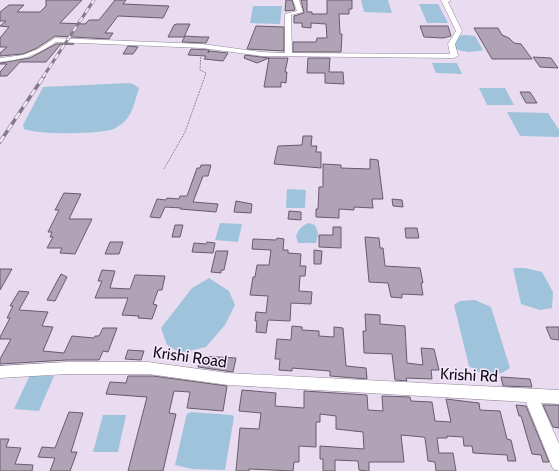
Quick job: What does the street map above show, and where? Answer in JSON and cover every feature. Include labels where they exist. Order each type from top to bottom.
[{"type":"street","points":[[289,55],[288,14],[289,12],[300,12],[296,0]]},
{"type":"street","points":[[0,60],[24,57],[40,50],[55,40],[202,46],[261,54],[454,56],[450,48],[452,40],[459,31],[457,24],[444,0],[448,0]]},
{"type":"street","name":"Krishi Road","points":[[0,372],[67,368],[148,368],[228,379],[376,388]]},
{"type":"street","name":"Krishi Rd","points":[[376,388],[559,398]]},
{"type":"street","points":[[531,397],[559,463]]},
{"type":"path","points":[[164,169],[185,132],[206,73],[200,70],[202,63],[200,57],[202,46]]},
{"type":"water","points":[[361,0],[388,0],[392,13],[364,12]]},
{"type":"water","points":[[419,4],[438,4],[448,23],[427,23]]},
{"type":"water","points":[[253,6],[282,6],[280,24],[250,23]]},
{"type":"water","points":[[456,36],[475,36],[483,50],[464,52],[454,47]]},
{"type":"water","points":[[432,63],[457,63],[462,74],[436,73]]},
{"type":"water","points":[[129,83],[139,88],[130,115],[124,122],[113,129],[67,133],[42,132],[24,129],[23,125],[43,87]]},
{"type":"water","points":[[479,88],[505,88],[514,105],[487,105]]},
{"type":"water","points":[[507,112],[548,113],[559,130],[559,137],[520,136]]},
{"type":"water","points":[[287,189],[306,190],[305,208],[286,208]]},
{"type":"water","points":[[220,223],[242,224],[238,242],[215,240]]},
{"type":"water","points":[[309,223],[315,225],[318,233],[316,243],[298,243],[296,236],[298,231]]},
{"type":"water","points":[[513,268],[525,268],[542,272],[553,292],[552,308],[540,310],[521,304]]},
{"type":"water","points":[[209,278],[229,291],[235,305],[225,325],[206,347],[181,353],[167,345],[161,328],[192,288]]},
{"type":"water","points":[[475,300],[491,307],[510,368],[502,373],[483,375],[469,366],[454,305],[460,301]]},
{"type":"water","points":[[30,375],[54,376],[39,411],[14,409]]},
{"type":"water","points":[[191,412],[232,415],[234,417],[225,470],[192,469],[175,465],[186,417],[187,414]]},
{"type":"water","points":[[103,415],[126,415],[118,452],[93,452]]},
{"type":"building","points":[[46,0],[82,0],[60,23],[85,24],[89,20],[99,20],[115,0],[126,0],[123,4],[169,6],[163,18],[118,16],[105,33],[113,33],[109,39],[55,36],[37,48],[23,54],[0,56],[0,53],[7,47],[0,47],[0,38],[9,27],[0,26],[6,21],[0,21],[0,12],[9,5],[24,5],[17,12],[40,12],[46,6]]},
{"type":"building","points":[[286,0],[292,0],[295,10],[285,11]]},
{"type":"building","points":[[301,0],[307,0],[307,12],[312,12],[312,14],[327,14],[327,0],[352,0],[352,9],[349,9],[349,14],[339,14],[340,34],[342,34],[341,52],[293,52],[293,42],[316,42],[317,38],[327,38],[326,24],[311,23],[311,28],[302,27],[302,23],[294,23],[294,16],[304,13]]},
{"type":"building","points":[[190,24],[184,37],[168,37],[174,25]]},
{"type":"building","points":[[256,26],[284,27],[284,51],[247,49]]},
{"type":"building","points":[[420,26],[448,26],[451,36],[443,38],[424,37]]},
{"type":"building","points":[[474,28],[498,28],[502,35],[509,38],[514,43],[521,44],[532,59],[492,59]]},
{"type":"building","points":[[185,36],[209,37],[206,43],[182,42]]},
{"type":"building","points":[[56,44],[61,44],[46,62],[20,62],[7,76],[0,76],[0,72],[7,64],[0,63],[30,58]]},
{"type":"building","points":[[128,46],[138,47],[133,54],[123,54]]},
{"type":"building","points":[[191,49],[209,50],[208,53],[209,51],[228,53],[223,61],[204,59],[206,56],[188,55]]},
{"type":"building","points":[[245,55],[269,58],[257,63],[244,58]]},
{"type":"building","points":[[533,57],[551,58],[558,68],[540,67]]},
{"type":"building","points":[[269,58],[288,58],[285,72],[287,72],[286,83],[281,82],[281,87],[264,87]]},
{"type":"building","points":[[308,58],[330,58],[329,72],[343,72],[344,84],[325,83],[325,73],[307,73]]},
{"type":"building","points":[[520,92],[530,92],[537,103],[526,103]]},
{"type":"building","points":[[303,136],[312,136],[311,146],[317,146],[316,152],[321,152],[321,168],[274,164],[278,146],[302,145]]},
{"type":"building","points":[[370,159],[378,160],[383,199],[372,199],[373,208],[354,207],[354,210],[339,209],[339,218],[316,217],[319,187],[323,187],[323,164],[341,165],[341,168],[370,169]]},
{"type":"building","points":[[201,165],[211,165],[208,176],[203,176],[193,202],[218,204],[216,212],[165,207],[160,218],[150,217],[157,199],[179,199],[180,196],[187,196],[197,168],[200,168]]},
{"type":"building","points":[[64,193],[81,194],[69,219],[92,219],[75,254],[60,253],[62,248],[47,248],[53,237],[50,237],[52,232],[48,232],[59,210],[55,210]]},
{"type":"building","points":[[392,199],[402,200],[403,207],[393,206]]},
{"type":"building","points":[[236,201],[252,204],[251,213],[234,212]]},
{"type":"building","points":[[289,211],[301,212],[301,220],[288,219]]},
{"type":"building","points":[[175,225],[183,225],[180,237],[172,237]]},
{"type":"building","points":[[333,227],[341,227],[341,248],[319,247],[319,235],[333,235]]},
{"type":"building","points":[[405,228],[417,228],[419,238],[406,238]]},
{"type":"building","points":[[365,237],[379,238],[380,248],[383,248],[385,266],[420,268],[423,283],[421,283],[423,295],[402,294],[402,298],[391,297],[388,283],[369,282]]},
{"type":"building","points":[[277,238],[284,239],[283,250],[288,250],[288,253],[301,254],[300,266],[306,266],[305,276],[300,276],[299,291],[312,292],[311,304],[291,303],[290,321],[268,320],[266,333],[256,332],[256,312],[266,313],[268,296],[250,295],[253,277],[255,277],[257,265],[269,265],[271,250],[252,249],[253,239],[276,240]]},
{"type":"building","points":[[110,242],[123,242],[119,254],[105,254]]},
{"type":"building","points":[[207,242],[215,243],[213,253],[192,252],[194,243],[206,244]]},
{"type":"building","points":[[314,250],[322,251],[321,264],[314,264]]},
{"type":"building","points":[[216,251],[228,251],[224,270],[221,270],[221,273],[211,272]]},
{"type":"building","points":[[0,269],[12,269],[0,290]]},
{"type":"building","points":[[102,270],[115,271],[110,288],[130,289],[135,275],[165,276],[162,290],[158,290],[153,304],[157,305],[152,319],[138,318],[139,316],[122,315],[128,298],[95,298],[102,281],[98,281]]},
{"type":"building","points":[[61,274],[67,277],[55,301],[47,300]]},
{"type":"building","points":[[19,291],[29,292],[19,310],[48,312],[42,326],[53,327],[43,351],[64,353],[72,336],[94,338],[95,336],[99,336],[103,328],[117,328],[108,352],[103,351],[99,360],[67,360],[0,364],[0,359],[11,339],[0,339],[0,337],[10,318],[7,318],[13,306],[10,306]]},
{"type":"building","points":[[365,314],[380,315],[380,324],[405,326],[407,363],[423,365],[421,348],[434,349],[439,370],[431,370],[432,379],[406,378],[407,381],[395,380],[392,354],[364,353],[363,331],[366,331]]},
{"type":"building","points":[[292,326],[302,327],[302,330],[319,331],[319,336],[334,337],[334,327],[343,328],[346,366],[366,368],[367,379],[330,376],[330,371],[292,368],[292,371],[279,370],[280,359],[275,359],[277,339],[291,340]]},
{"type":"building","points":[[546,327],[559,327],[559,340],[551,339]]},
{"type":"building","points":[[128,350],[144,351],[141,360],[125,359]]},
{"type":"building","points":[[200,356],[236,358],[233,372],[198,367]]},
{"type":"building","points":[[128,376],[153,376],[227,386],[223,411],[187,408],[190,392],[174,391],[169,413],[176,414],[163,471],[128,471],[147,397],[106,394],[110,382],[126,383]]},
{"type":"building","points":[[501,377],[530,379],[532,387],[503,386]]},
{"type":"building","points":[[242,390],[276,393],[275,406],[304,408],[304,391],[367,395],[368,410],[383,411],[382,396],[410,397],[411,401],[432,402],[435,421],[451,422],[446,399],[479,403],[480,410],[500,411],[507,439],[511,440],[516,461],[508,461],[507,455],[473,453],[472,446],[464,446],[463,437],[447,436],[447,438],[437,438],[439,453],[453,453],[456,471],[436,471],[435,462],[428,461],[425,438],[401,435],[404,462],[369,462],[369,471],[367,471],[359,470],[358,461],[335,460],[335,471],[323,471],[323,459],[320,459],[320,446],[364,449],[363,432],[336,429],[336,416],[320,414],[320,422],[316,422],[316,447],[299,446],[299,462],[294,462],[293,471],[249,469],[249,471],[236,471],[240,428],[259,429],[261,413],[239,411]]},
{"type":"building","points":[[516,405],[526,406],[549,462],[543,462],[541,455],[532,454],[521,416],[519,416]]},
{"type":"building","points":[[543,405],[559,405],[559,428],[553,427]]},
{"type":"building","points":[[69,412],[83,413],[71,452],[77,452],[70,471],[50,471],[55,458],[38,457],[42,447],[55,448]]},
{"type":"building","points":[[0,439],[9,439],[6,447],[21,448],[15,464],[33,465],[32,471],[0,471]]},
{"type":"railway","points":[[43,77],[94,0]]},
{"type":"railway","points":[[0,142],[44,76]]}]
